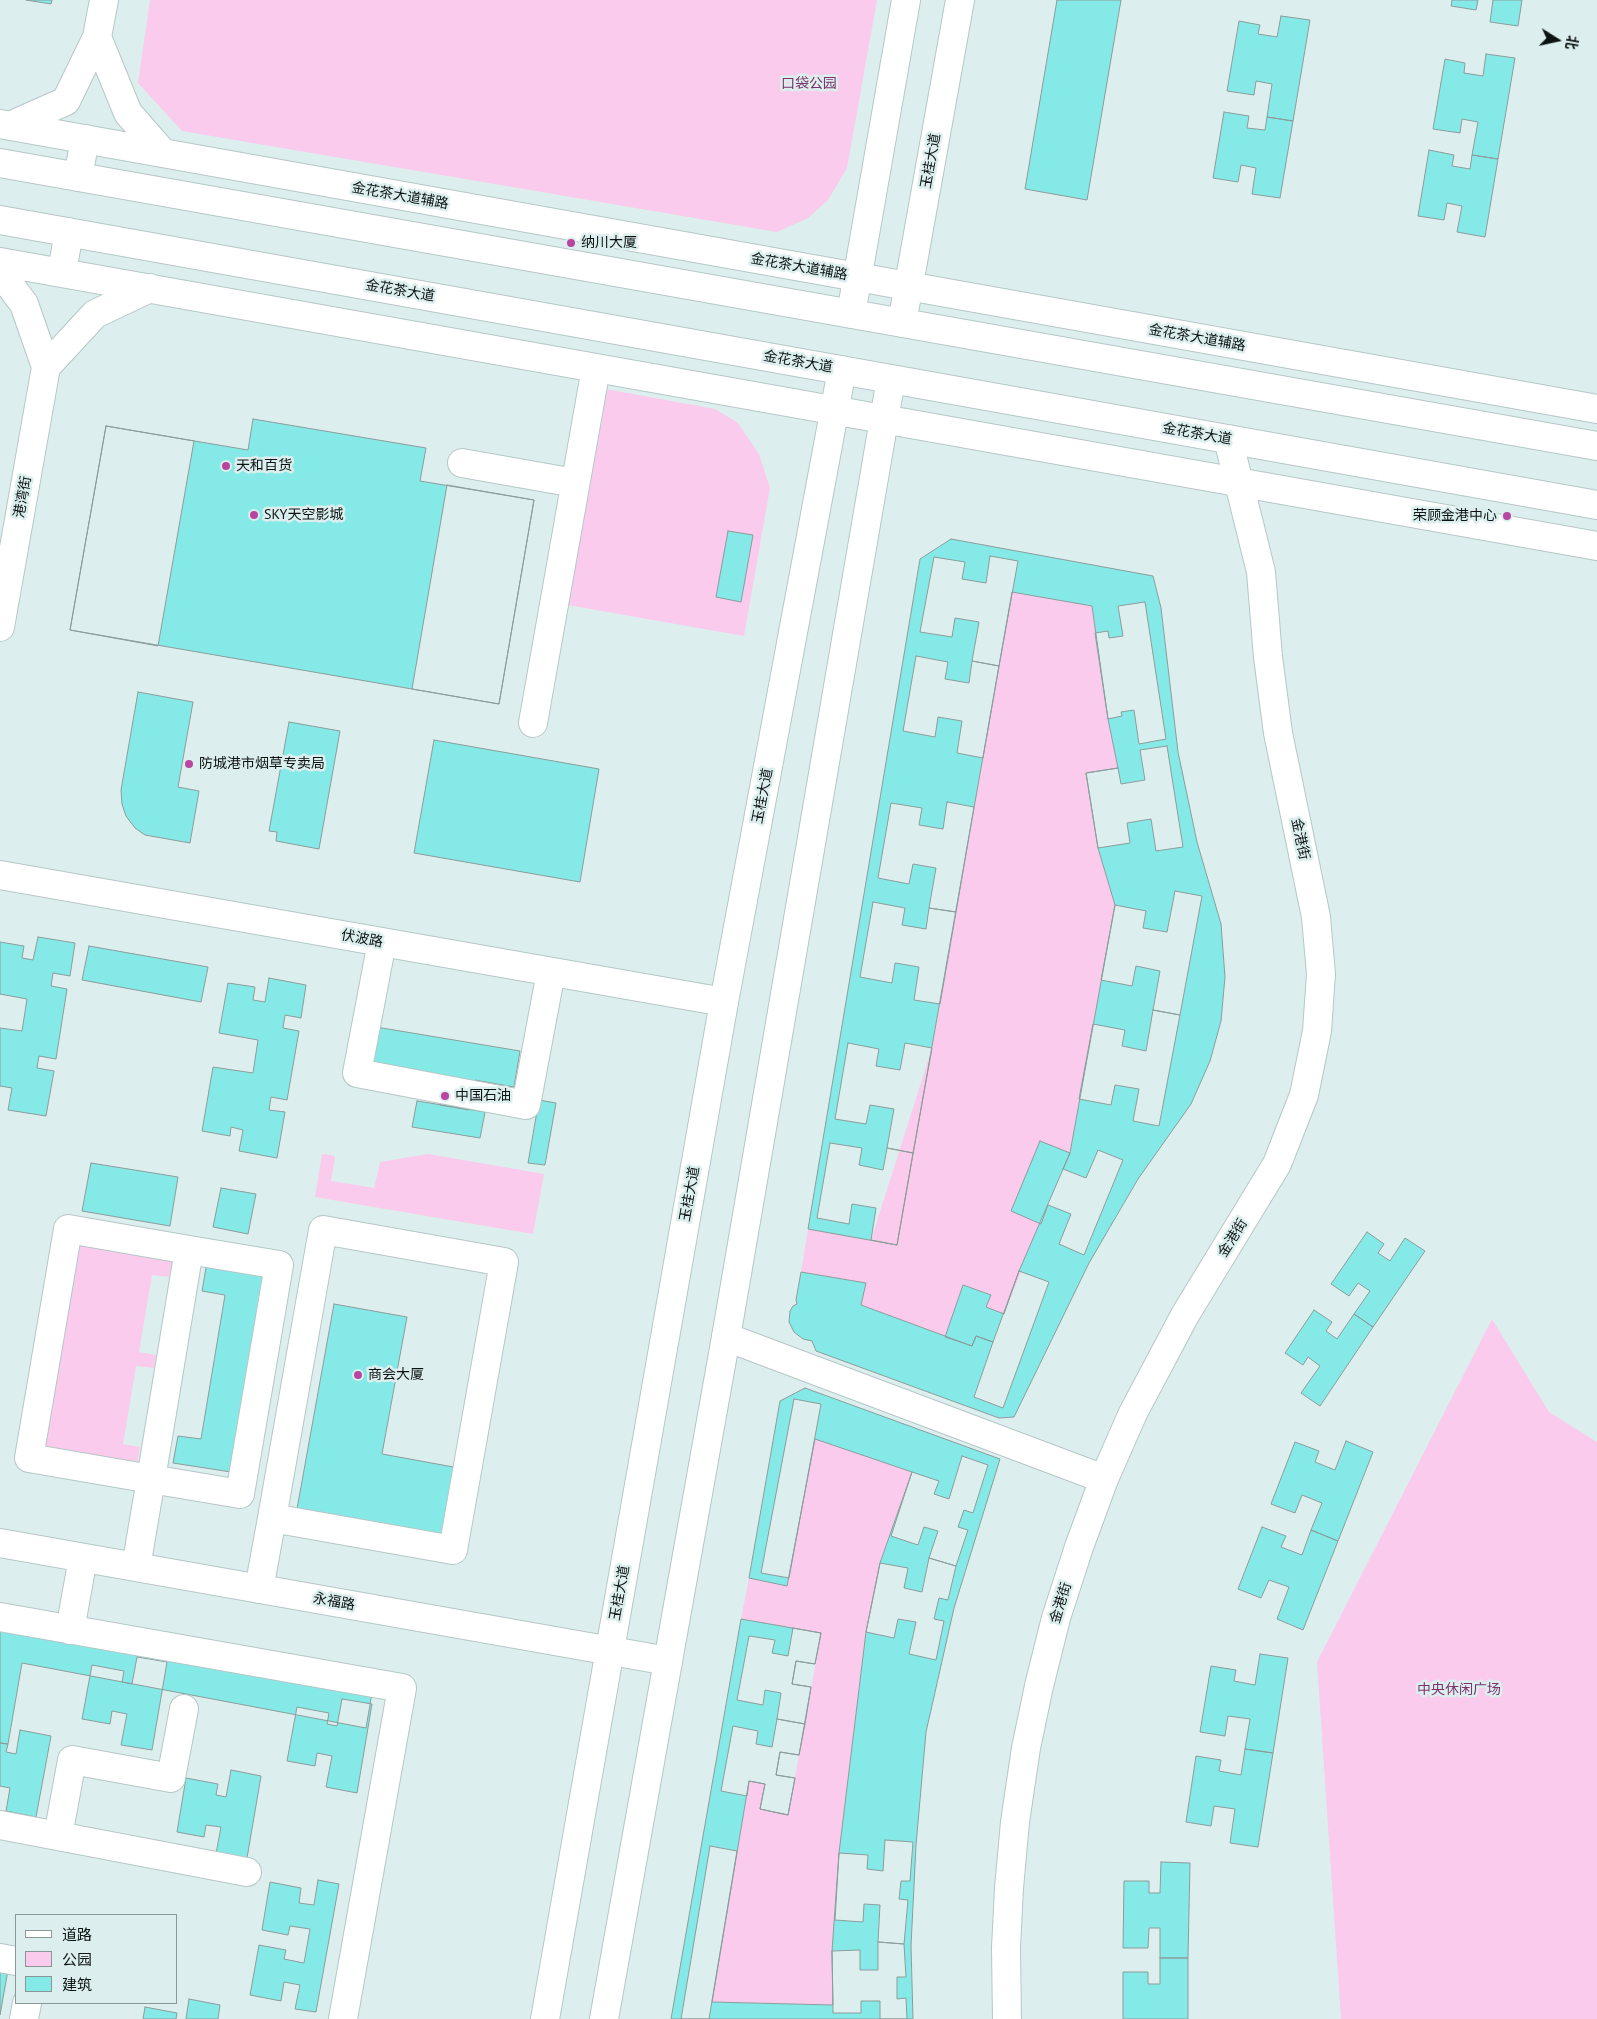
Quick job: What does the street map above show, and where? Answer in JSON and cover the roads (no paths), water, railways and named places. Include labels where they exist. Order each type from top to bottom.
[{"type":"main road","points":[[5,125],[66,101],[97,36],[104,0]]},
{"type":"main road","points":[[851,314],[906,0]]},
{"type":"main road","name":"玉桂大道","points":[[902,323],[960,0]]},
{"type":"main road","points":[[97,36],[128,113],[163,153]]},
{"type":"main road","name":"金花茶大道辅路","points":[[5,125],[1597,409]]},
{"type":"main road","points":[[78,177],[85,139]]},
{"type":"main road","points":[[0,164],[1597,446]]},
{"type":"main road","name":"金花茶大道","points":[[0,220],[1597,505]]},
{"type":"main road","points":[[62,272],[69,232]]},
{"type":"main road","points":[[0,262],[1597,546]]},
{"type":"main road","points":[[0,272],[24,304],[46,367],[95,314],[150,288]]},
{"type":"main road","name":"港湾街","points":[[0,627],[46,367]]},
{"type":"main road","points":[[532,723],[596,368]]},
{"type":"main road","name":"玉桂大道","points":[[545,2019],[724,1002],[842,370]]},
{"type":"main road","points":[[604,2019],[726,1337],[891,379]]},
{"type":"main road","name":"金港街","points":[[1007,2019],[1006,1948],[1015,1822],[1026,1748],[1056,1618],[1079,1546],[1104,1479],[1138,1404],[1185,1315],[1277,1164],[1304,1095],[1318,1030],[1321,974],[1316,917],[1278,733],[1268,657],[1261,572],[1228,439]]},
{"type":"main road","points":[[462,463],[575,483]]},
{"type":"main road","name":"伏波路","points":[[0,875],[724,1002]]},
{"type":"main road","points":[[382,942],[357,1073],[526,1105],[551,972]]},
{"type":"main road","points":[[68,1230],[278,1265],[240,1494],[151,1479],[29,1458],[68,1230]]},
{"type":"main road","points":[[259,1589],[323,1230],[504,1262],[453,1550],[272,1518]]},
{"type":"main road","points":[[136,1567],[189,1250]]},
{"type":"main road","points":[[726,1337],[1104,1479]]},
{"type":"main road","name":"永福路","points":[[0,1543],[668,1662]]},
{"type":"main road","points":[[70,1630],[83,1558]]},
{"type":"main road","points":[[0,1617],[402,1688],[343,2019]]},
{"type":"main road","points":[[58,1836],[72,1760],[171,1778],[184,1708]]},
{"type":"main road","points":[[0,1825],[247,1872]]},
{"type":"main road","points":[[0,1958],[15,1961]]},
{"type":"main road","points":[[24,2019],[27,2004]]},
{"type":"place","name":"纳川大厦","points":[[571,243]]},
{"type":"place","name":"天和百货","points":[[226,466]]},
{"type":"place","name":"SKY天空影城","points":[[254,515]]},
{"type":"place","name":"荣顾金港中心","points":[[1507,516]]},
{"type":"place","name":"防城港市烟草专卖局","points":[[189,764]]},
{"type":"place","name":"中国石油","points":[[445,1096]]},
{"type":"place","name":"商会大厦","points":[[358,1375]]},
{"type":"park label","name":"口袋公园","points":[[809,84]]},
{"type":"park label","name":"中央休闲广场","points":[[1459,1690]]}]
